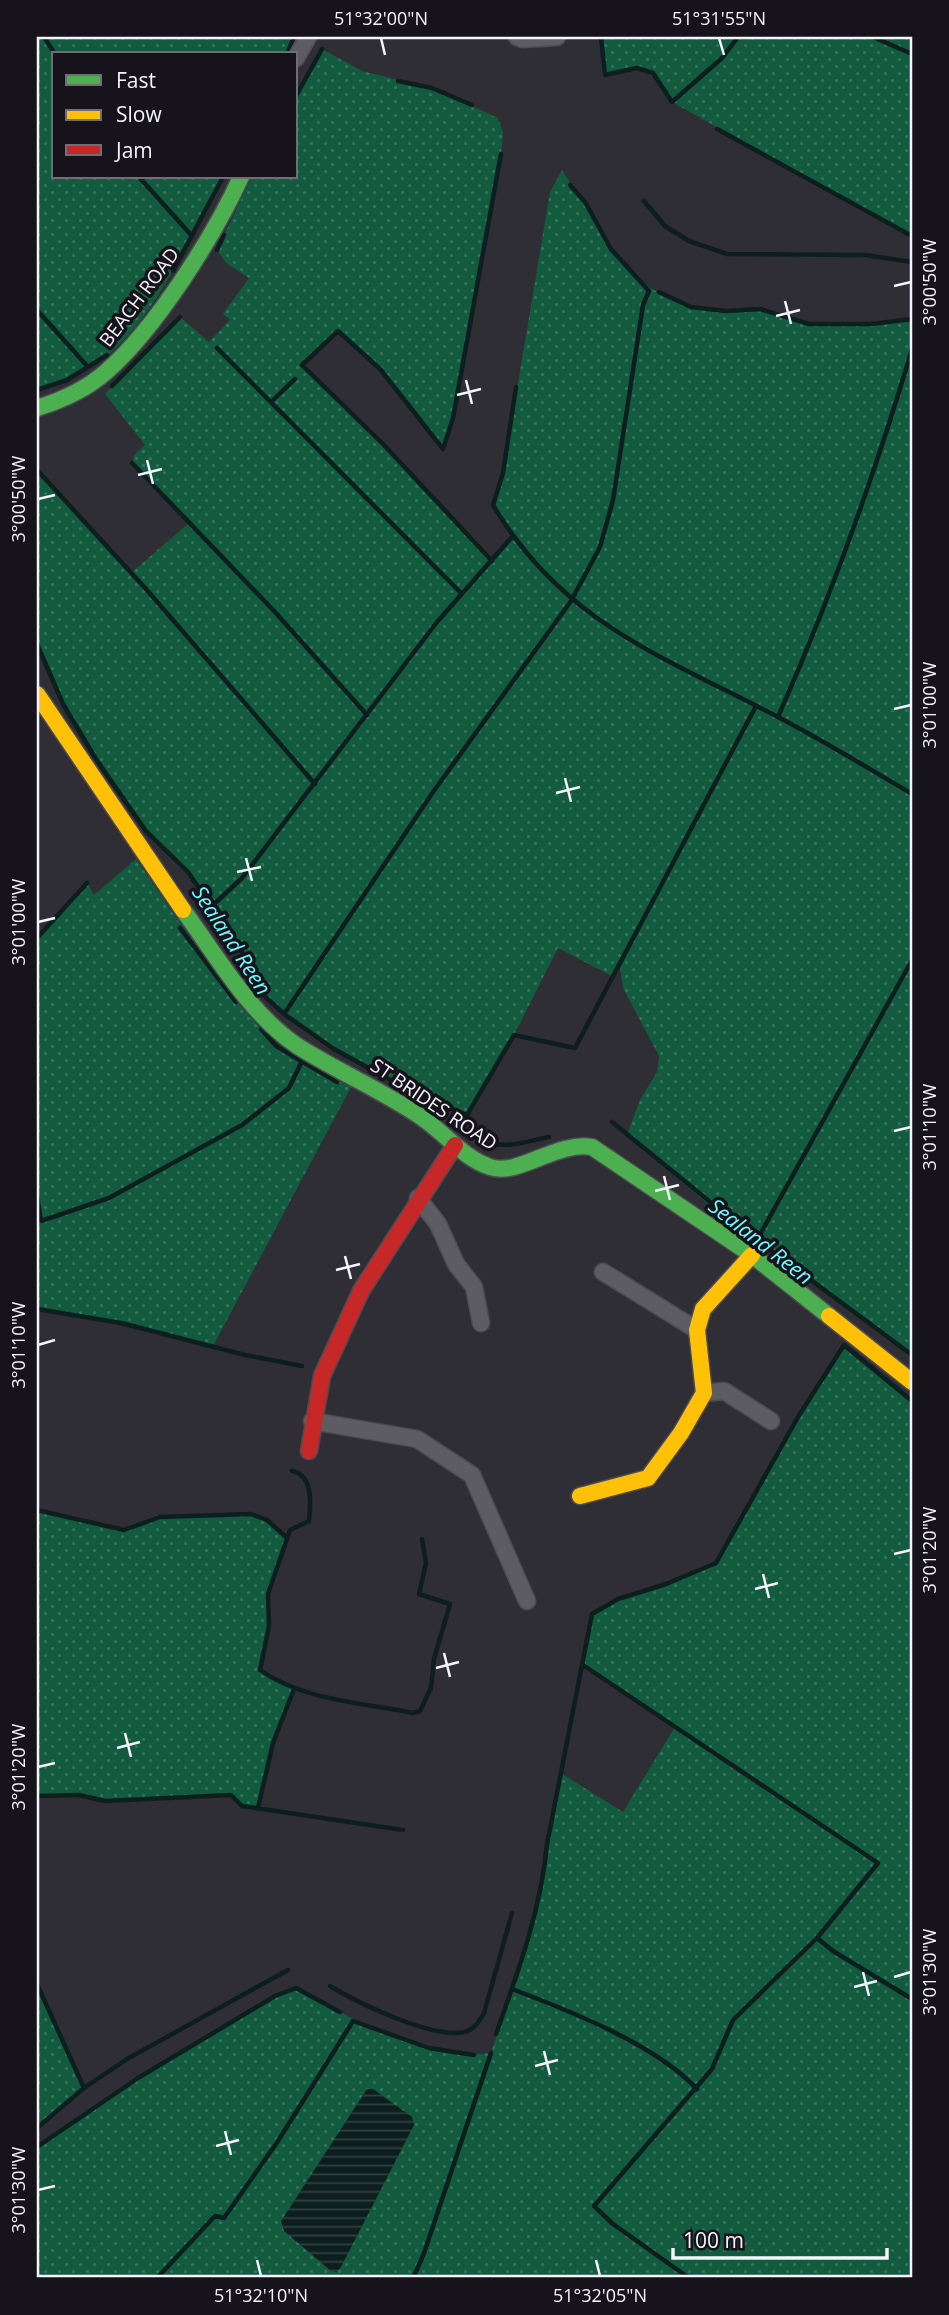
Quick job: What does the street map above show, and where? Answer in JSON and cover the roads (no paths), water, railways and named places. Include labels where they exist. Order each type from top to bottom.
[{"type":"main road","name":"BEACH ROAD","points":[[37,408],[64,400],[107,371],[142,333],[220,222],[241,178]]},
{"type":"main road","name":"ST BRIDES ROAD","points":[[37,694],[169,890],[266,1019],[295,1044],[422,1117],[455,1145],[489,1167],[503,1169],[575,1144],[592,1147],[752,1255],[912,1382]]},
{"type":"main road","points":[[309,1451],[312,1421],[322,1376],[361,1291],[418,1198],[455,1145]]},
{"type":"main road","points":[[580,1496],[648,1478],[681,1433],[704,1394],[697,1330],[703,1309],[752,1255]]},
{"type":"street","points":[[298,54],[308,37]]},
{"type":"street","points":[[517,37],[556,37]]},
{"type":"street","points":[[418,1198],[438,1224],[456,1264],[474,1287],[481,1323]]},
{"type":"street","points":[[603,1272],[697,1330]]},
{"type":"street","points":[[704,1394],[724,1391],[771,1421]]},
{"type":"street","points":[[312,1421],[417,1439],[472,1475],[527,1601]]},
{"type":"waterway","points":[[44,37],[54,52]]},
{"type":"waterway","points":[[288,52],[294,37]]},
{"type":"waterway","points":[[601,37],[605,75],[637,68],[653,73],[672,102],[722,58],[738,37]]},
{"type":"waterway","points":[[873,37],[912,54]]},
{"type":"waterway","points":[[298,92],[322,49]]},
{"type":"waterway","points":[[398,81],[432,88],[472,105]]},
{"type":"waterway","points":[[717,129],[912,236]]},
{"type":"waterway","points":[[492,561],[383,444],[302,365],[338,331],[380,369],[443,449],[453,418],[501,154]]},
{"type":"waterway","points":[[140,178],[192,236]]},
{"type":"waterway","points":[[173,271],[222,178]]},
{"type":"waterway","points":[[284,1014],[433,792],[571,601],[600,547],[613,500],[643,305],[649,291],[611,249],[585,202],[570,185]]},
{"type":"waterway","points":[[644,201],[665,226],[689,241],[727,254],[865,255],[912,262]]},
{"type":"waterway","points":[[217,250],[224,235]]},
{"type":"waterway","points":[[659,292],[691,307],[726,311],[760,309],[809,324],[871,324],[912,319]]},
{"type":"waterway","points":[[37,310],[88,367]]},
{"type":"waterway","points":[[112,386],[180,317]]},
{"type":"waterway","points":[[217,348],[462,594]]},
{"type":"waterway","points":[[778,717],[851,535],[912,349]]},
{"type":"waterway","points":[[37,390],[67,380],[107,355]]},
{"type":"waterway","points":[[271,402],[295,379]]},
{"type":"waterway","points":[[516,387],[503,473],[493,505],[521,546],[551,579],[584,608],[619,633],[656,655],[795,726],[912,794]]},
{"type":"waterway","points":[[132,463],[275,612],[367,715]]},
{"type":"waterway","points":[[37,470],[146,589],[315,784]]},
{"type":"waterway","points":[[212,906],[242,878],[437,622],[512,537]]},
{"type":"waterway","name":"Sealand Reen","points":[[37,644],[63,704],[96,759],[146,831],[188,872],[239,946],[261,993],[284,1014],[334,1049],[416,1094],[467,1115],[473,1129],[490,1143],[512,1144],[549,1137]]},
{"type":"waterway","points":[[467,1115],[514,1035],[575,1048],[756,706]]},
{"type":"waterway","points":[[37,938],[87,883]]},
{"type":"waterway","points":[[180,928],[236,1002]]},
{"type":"waterway","points":[[757,1240],[912,960]]},
{"type":"waterway","points":[[261,1029],[276,1046],[337,1082]]},
{"type":"waterway","points":[[37,1196],[41,1221],[109,1198],[242,1125],[289,1088],[301,1063]]},
{"type":"waterway","name":"Sealand Reen","points":[[612,1122],[757,1240],[912,1355]]},
{"type":"waterway","points":[[37,1309],[121,1323],[245,1355],[302,1366]]},
{"type":"waterway","points":[[496,2034],[528,1940],[540,1893],[592,1614],[618,1599],[666,1584],[716,1563],[798,1417],[844,1345],[912,1401]]},
{"type":"waterway","points":[[292,1471],[304,1478],[307,1484],[310,1514],[309,1521],[290,1530],[268,1594],[269,1626],[260,1670],[277,1680],[334,1699],[413,1713],[420,1711],[431,1688],[434,1659],[450,1604],[419,1594],[426,1563],[422,1539]]},
{"type":"waterway","points":[[37,1510],[124,1530],[160,1517],[251,1514],[267,1520],[287,1538]]},
{"type":"waterway","points":[[583,1665],[878,1863],[817,1938],[733,2020],[712,2069],[594,2206],[613,2224],[689,2278]]},
{"type":"waterway","points":[[258,1808],[273,1743],[294,1689]]},
{"type":"waterway","points":[[37,1796],[79,1795],[105,1801],[231,1795],[242,1806],[403,1830]]},
{"type":"waterway","points":[[330,1986],[376,2010],[415,2025],[451,2033],[468,2031],[484,2013],[512,1913]]},
{"type":"waterway","points":[[817,1938],[833,1951],[912,1999]]},
{"type":"waterway","points":[[37,2128],[84,2088],[127,2059],[288,1970]]},
{"type":"waterway","points":[[37,1984],[84,2088]]},
{"type":"waterway","points":[[37,2147],[138,2078],[275,1996],[296,1988],[340,2012]]},
{"type":"waterway","points":[[512,1989],[585,2018],[635,2043],[659,2057],[697,2089]]},
{"type":"waterway","points":[[157,2278],[215,2216],[224,2218],[278,2141],[353,2021],[429,2048],[474,2055]]},
{"type":"waterway","points":[[413,2278],[423,2256],[491,2053]]}]
